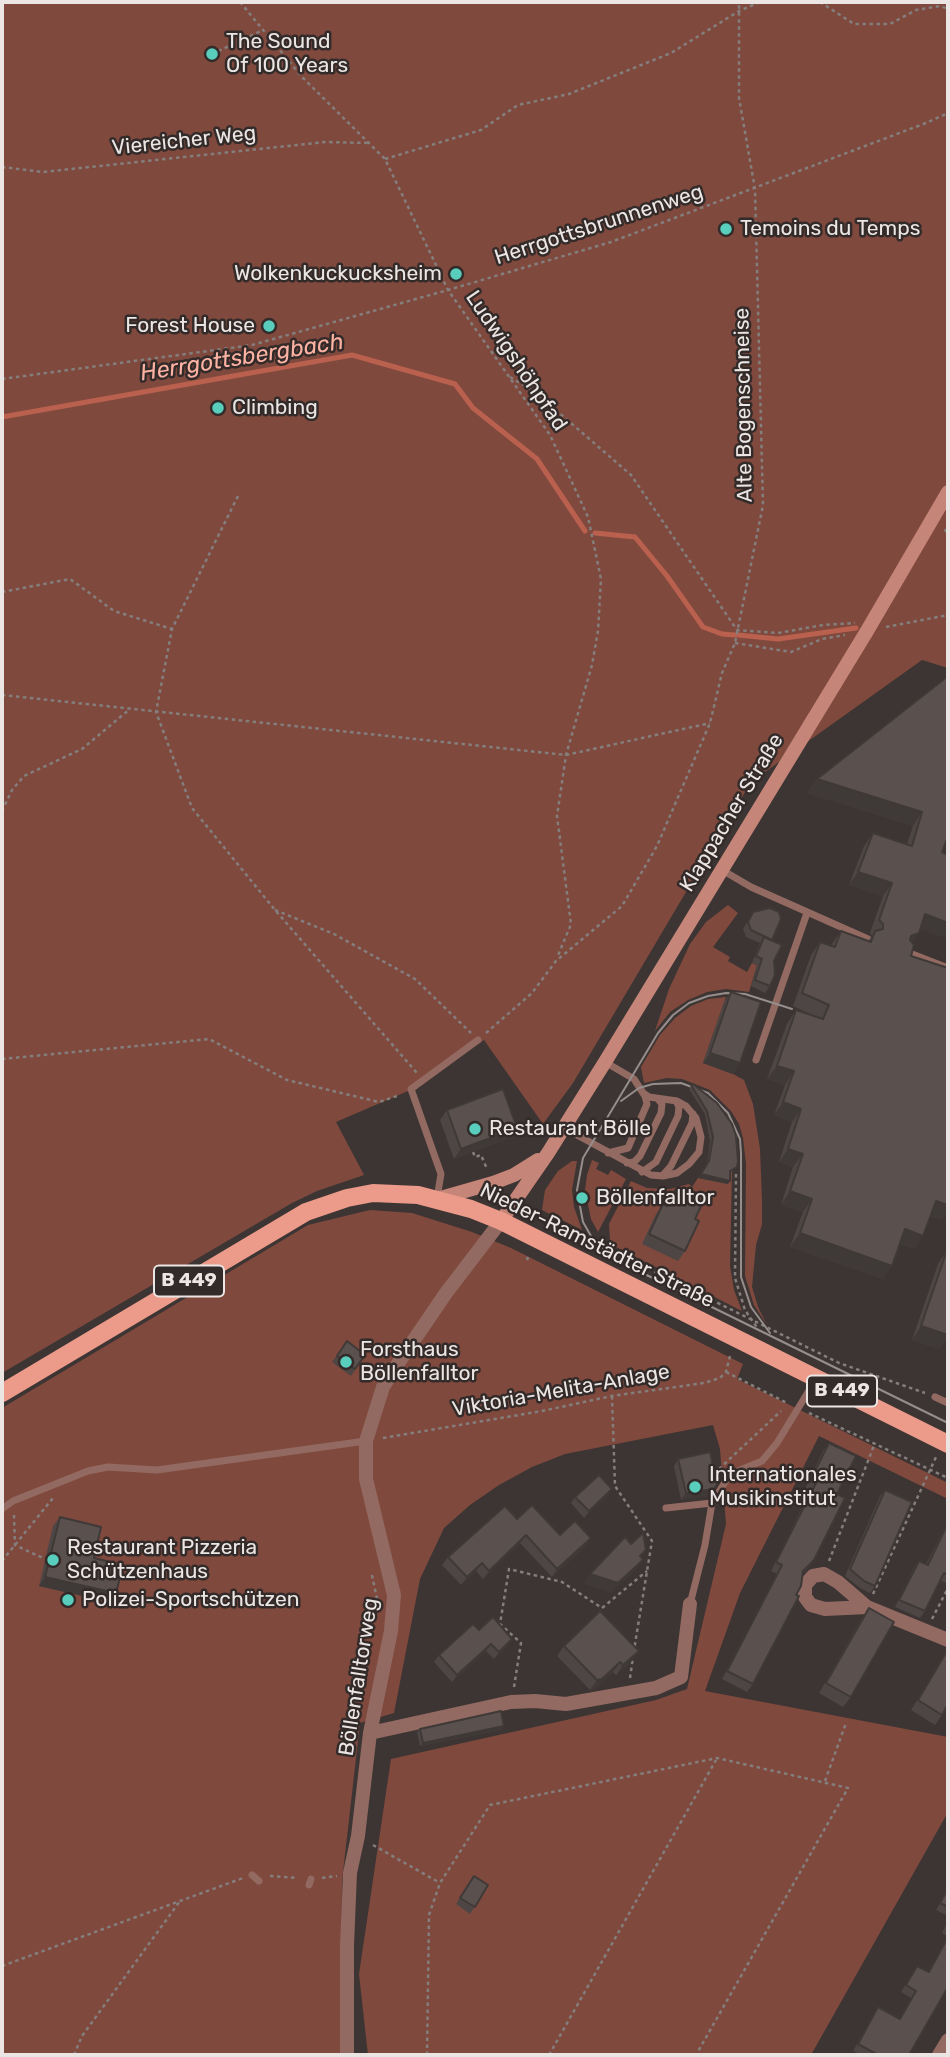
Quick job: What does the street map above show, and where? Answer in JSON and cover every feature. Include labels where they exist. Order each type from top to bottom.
[{"type":"main road","name":"Klappacher Straße","points":[[501,1221],[548,1153],[605,1062],[870,626],[948,492]]},
{"type":"main road","name":"Klappacher Straße","points":[[437,1199],[514,1175],[548,1153]]},
{"type":"main road","name":"Nieder-Ramstädter Straße","points":[[2,1394],[306,1212],[346,1198],[373,1193],[418,1195],[501,1221],[945,1443]]},
{"type":"street","name":"Böllenfalltorweg","points":[[347,2055],[350,1873],[358,1836],[370,1733],[391,1631],[394,1595],[366,1479],[366,1441],[383,1387],[446,1293],[501,1221]]},
{"type":"street","points":[[867,1607],[825,1609],[811,1605],[805,1597],[805,1585],[813,1576],[824,1574],[838,1582],[867,1607],[948,1640]]},
{"type":"street","points":[[370,1733],[512,1702],[566,1704],[656,1688],[681,1677],[690,1604]]},
{"type":"street","points":[[939,2055],[948,2040]]},
{"type":"lane","points":[[722,870],[751,887],[868,939]]},
{"type":"lane","points":[[756,1060],[807,913]]},
{"type":"lane","points":[[907,953],[948,968]]},
{"type":"lane","points":[[437,1199],[441,1174],[411,1089],[478,1040]]},
{"type":"lane","points":[[605,1062],[635,1079],[648,1104],[629,1146],[621,1152],[607,1153]]},
{"type":"lane","points":[[564,1128],[642,1171],[661,1176],[681,1171],[698,1154],[701,1137],[693,1114],[686,1106],[675,1101],[657,1099],[643,1093]]},
{"type":"lane","points":[[626,1163],[634,1162],[640,1156],[663,1107],[657,1099]]},
{"type":"lane","points":[[642,1171],[656,1162],[676,1120],[679,1107],[675,1101]]},
{"type":"lane","points":[[661,1176],[670,1169],[692,1124],[693,1114]]},
{"type":"lane","points":[[690,1604],[712,1503],[727,1479],[762,1461],[777,1443],[816,1379]]},
{"type":"lane","points":[[935,1397],[948,1403]]},
{"type":"lane","points":[[2,1508],[69,1478],[108,1467],[157,1470],[366,1441]]},
{"type":"lane","points":[[666,1508],[712,1503]]},
{"type":"lane","points":[[252,1875],[259,1881]]},
{"type":"path","name":"Ludwigshöhpfad","points":[[240,2],[302,77],[385,159],[448,289],[550,435],[587,517],[601,579],[598,631],[592,665],[566,755],[557,816],[571,924],[556,961]]},
{"type":"path","name":"Alte Bogenschneise","points":[[556,961],[622,906],[657,846],[710,723],[722,673],[735,643],[763,505],[755,189],[739,98],[739,2]]},
{"type":"path","points":[[385,159],[481,130],[518,105],[569,94],[671,53],[739,11],[761,2]]},
{"type":"path","points":[[820,2],[854,24],[890,24],[916,10],[948,9]]},
{"type":"path","points":[[928,2],[932,8]]},
{"type":"path","points":[[212,54],[263,30]]},
{"type":"path","name":"Herrgottsbrunnenweg","points":[[2,379],[252,345],[611,243],[948,113]]},
{"type":"path","name":"Viereicher Weg","points":[[2,167],[43,172],[325,142],[370,143]]},
{"type":"path","points":[[508,375],[535,392],[631,475],[737,630],[778,632],[823,625],[870,626]]},
{"type":"path","points":[[238,496],[172,629],[156,712],[192,808],[275,910],[423,1080]]},
{"type":"path","points":[[2,592],[70,579],[114,611],[172,629]]},
{"type":"path","points":[[735,643],[791,652],[822,639],[870,626],[948,615]]},
{"type":"path","points":[[2,695],[566,755],[710,723]]},
{"type":"path","points":[[2,811],[12,790],[24,776],[82,749],[130,709]]},
{"type":"path","points":[[275,910],[334,934],[415,979],[478,1040],[532,993],[556,961]]},
{"type":"path","points":[[2,1059],[209,1039],[287,1080],[379,1102],[411,1089]]},
{"type":"path","points":[[473,1152],[475,1157],[481,1155],[487,1168]]},
{"type":"path","points":[[736,1174],[735,1278],[737,1289],[752,1321],[761,1333]]},
{"type":"path","points":[[533,1212],[839,1363],[935,1397]]},
{"type":"path","points":[[719,1469],[789,1404],[726,1372],[735,1339]]},
{"type":"path","name":"Viktoria-Melita-Anlage","points":[[366,1441],[542,1411],[612,1396],[704,1383],[720,1378],[726,1372]]},
{"type":"path","points":[[612,1396],[615,1486],[652,1541],[627,1693]]},
{"type":"path","points":[[799,1408],[948,1478]]},
{"type":"path","points":[[824,1574],[875,1443]]},
{"type":"path","points":[[867,1607],[945,1443]]},
{"type":"path","points":[[2,1561],[69,1478]]},
{"type":"path","points":[[13,1501],[15,1545]]},
{"type":"path","points":[[15,1545],[45,1559]]},
{"type":"path","points":[[512,1702],[521,1643],[500,1624],[509,1569],[562,1582],[602,1608],[647,1571]]},
{"type":"path","points":[[925,1631],[948,1588]]},
{"type":"path","points":[[825,1781],[846,1723]]},
{"type":"path","points":[[549,2055],[717,1758]]},
{"type":"path","points":[[427,2055],[429,1915],[440,1883],[490,1805],[717,1758],[848,1788],[696,2055]]},
{"type":"path","points":[[358,1836],[440,1883]]},
{"type":"path","points":[[310,1882],[350,1873]]},
{"type":"path","points":[[2,1966],[180,1901],[82,2036],[74,2055]]},
{"type":"shaded area","points":[[2,2],[948,2],[948,668],[922,660],[751,782],[573,1083],[543,1124],[484,1040],[415,1088],[336,1122],[364,1175],[317,1191],[292,1203],[2,1373]]},
{"type":"shaded area","points":[[728,905],[738,913],[713,947],[730,957],[728,961],[747,972],[752,963],[757,965],[749,992],[726,989],[707,992],[670,1012],[655,1031],[669,989],[690,944],[706,922]]},
{"type":"shaded area","points":[[726,997],[703,1063],[744,1080],[753,1104],[760,1149],[762,1224],[756,1245],[752,1287],[767,1325],[754,1305],[745,1276],[746,1164],[739,1124],[731,1111],[710,1090],[682,1079],[667,1078],[644,1083],[641,1067],[660,1035],[675,1018],[691,1006],[708,999]]},
{"type":"shaded area","points":[[592,1160],[599,1163],[596,1169],[608,1175],[611,1170],[626,1179],[598,1232],[591,1219],[585,1190]]},
{"type":"shaded area","points":[[572,1161],[577,1161],[572,1190],[574,1207],[582,1230],[542,1210],[545,1190],[558,1171]]},
{"type":"shaded area","points":[[732,1171],[730,1266],[734,1290],[742,1311],[612,1245],[609,1224],[631,1181],[647,1188],[670,1189],[689,1184],[692,1187],[698,1178]]},
{"type":"shaded area","points":[[370,1210],[412,1213],[511,1248],[743,1364],[737,1379],[948,1483],[948,1499],[819,1436],[740,1593],[705,1691],[948,1737],[948,1812],[811,2055],[368,2055],[359,1974],[391,1759],[656,1700],[687,1689],[726,1524],[720,1449],[713,1425],[565,1454],[532,1467],[499,1485],[470,1505],[444,1528],[420,1579],[394,1713],[360,1723],[342,1881],[340,2055],[2,2055],[2,1408],[308,1225]]},
{"type":"building","points":[[948,676],[948,836],[942,852],[948,855],[948,923],[925,914],[919,933],[911,936],[910,940],[914,945],[911,956],[948,968],[948,1205],[936,1201],[923,1236],[905,1229],[892,1266],[800,1233],[812,1199],[790,1191],[803,1154],[788,1149],[801,1109],[783,1102],[794,1071],[777,1066],[796,1010],[823,1019],[829,1005],[802,993],[820,942],[835,947],[841,931],[871,942],[875,931],[883,929],[879,920],[892,883],[858,872],[873,833],[912,846],[922,812],[817,779]]},
{"type":"building","points":[[770,908],[779,912],[781,919],[772,940],[751,930],[748,922],[753,912]]},
{"type":"building","points":[[764,937],[782,945],[774,961],[775,975],[770,986],[755,980],[762,959],[756,956]]},
{"type":"building","points":[[731,992],[761,1002],[740,1063],[710,1053]]},
{"type":"building","points":[[691,1085],[717,1103],[732,1124],[738,1161],[737,1167],[730,1171],[730,1181],[701,1174],[709,1161],[713,1137],[707,1111]]},
{"type":"building","name":"Restaurant Bölle","points":[[503,1089],[517,1128],[461,1149],[447,1110]]},
{"type":"building","points":[[675,1190],[702,1204],[695,1219],[699,1221],[685,1251],[649,1234],[663,1204],[667,1206]]},
{"type":"building","points":[[948,1251],[948,1335],[921,1326]]},
{"type":"building","points":[[347,1341],[365,1355],[355,1369],[337,1356]]},
{"type":"building","points":[[829,1443],[856,1456],[837,1494],[845,1498],[814,1560],[803,1571],[801,1586],[796,1595],[799,1596],[753,1684],[727,1671],[782,1565],[776,1562],[816,1483],[810,1481]]},
{"type":"building","name":"Internationales Musikinstitut","points":[[710,1452],[717,1484],[714,1489],[686,1493],[678,1459]]},
{"type":"building","points":[[599,1475],[612,1489],[589,1511],[575,1497]]},
{"type":"building","points":[[885,1490],[912,1502],[875,1586],[850,1569]]},
{"type":"building","points":[[532,1505],[560,1535],[575,1521],[591,1538],[557,1569],[526,1535],[489,1571],[482,1563],[467,1577],[448,1557],[505,1506],[517,1519]]},
{"type":"building","points":[[60,1517],[101,1527],[94,1558],[123,1565],[116,1593],[45,1577]]},
{"type":"building","points":[[947,1525],[948,1575],[944,1573],[925,1611],[899,1600],[919,1561],[928,1565]]},
{"type":"building","points":[[643,1533],[646,1550],[640,1556],[643,1560],[618,1583],[590,1574],[625,1537],[631,1544]]},
{"type":"building","points":[[869,1608],[894,1622],[851,1697],[826,1683]]},
{"type":"building","points":[[600,1611],[639,1651],[623,1665],[620,1662],[602,1679],[597,1680],[564,1646]]},
{"type":"building","points":[[493,1617],[512,1639],[499,1652],[491,1644],[457,1675],[439,1655],[473,1624],[479,1630]]},
{"type":"building","points":[[947,1651],[948,1704],[942,1715],[918,1700]]},
{"type":"building","points":[[501,1711],[504,1726],[423,1743],[420,1729]]},
{"type":"building","points":[[474,1876],[488,1885],[475,1907],[460,1898]]},
{"type":"building","points":[[948,1889],[948,1907],[940,1903]]},
{"type":"building","points":[[948,1937],[948,1987],[909,2055],[878,2055],[858,2044],[878,2007],[900,2019],[916,1991],[906,1985],[917,1966],[929,1972]]},
{"type":"waterway","name":"Herrgottsbergbach","points":[[2,417],[352,355],[455,384],[473,408],[537,459],[585,531]]},
{"type":"waterway","name":"Herrgottsbergbach","points":[[595,533],[635,537],[703,627],[722,634],[735,635]]},
{"type":"waterway","name":"Herrgottsbergbach","points":[[738,635],[778,639],[856,628]]},
{"type":"tram line","points":[[792,1009],[745,994],[726,993],[689,1003],[673,1015],[658,1033],[583,1158],[577,1190],[583,1222],[591,1236],[614,1259],[948,1423]]},
{"type":"tram line","points":[[621,1101],[639,1088],[653,1084],[681,1083],[708,1093],[728,1113],[740,1139],[741,1277],[751,1307],[770,1333]]},
{"type":"place","name":"The Sound Of 100 Years","points":[[212,54]]},
{"type":"place","name":"Temoins du Temps","points":[[726,229]]},
{"type":"place","name":"Wolkenkuckucksheim","points":[[456,274]]},
{"type":"place","name":"Forest House","points":[[269,326]]},
{"type":"place","name":"Climbing","points":[[218,408]]},
{"type":"place","name":"Restaurant Bölle","points":[[475,1129]]},
{"type":"place","name":"Böllenfalltor","points":[[582,1198]]},
{"type":"place","name":"Forsthaus Böllenfalltor","points":[[346,1362]]},
{"type":"place","name":"Internationales Musikinstitut","points":[[695,1487]]},
{"type":"place","name":"Restaurant Pizzeria Schützenhaus","points":[[53,1560]]},
{"type":"place","name":"Polizei-Sportschützen","points":[[68,1600]]}]
